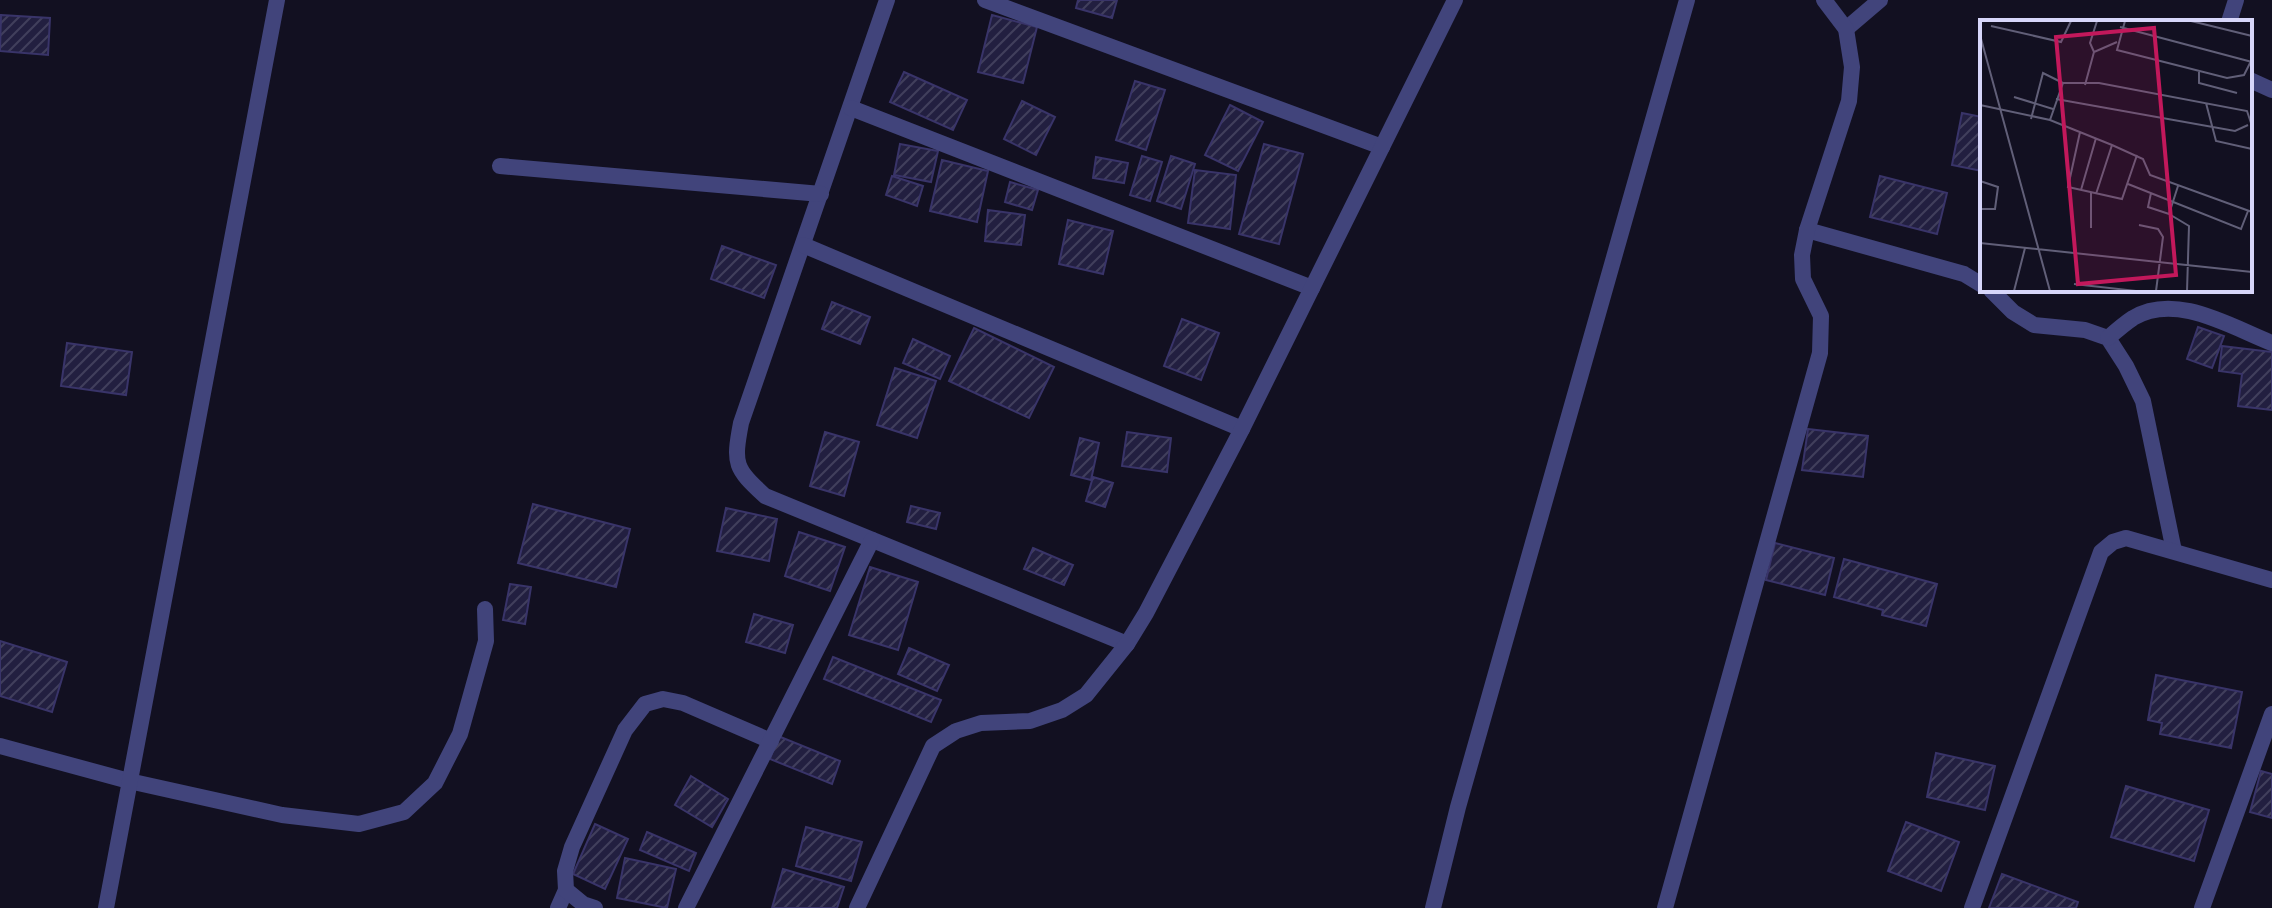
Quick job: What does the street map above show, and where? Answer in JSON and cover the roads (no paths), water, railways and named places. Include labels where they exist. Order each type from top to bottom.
[{"type":"street","points":[[106,908],[277,0]]},
{"type":"street","points":[[887,0],[741,423],[735,452],[742,475],[765,496],[1127,644]]},
{"type":"street","points":[[985,0],[1382,147]]},
{"type":"street","points":[[857,908],[933,746],[956,731],[981,723],[1030,721],[1062,710],[1086,695],[1127,644],[1242,429],[1455,0]]},
{"type":"street","points":[[1433,908],[1458,807],[1687,0]]},
{"type":"street","points":[[1665,908],[1820,353],[1821,316],[1803,279],[1802,255],[1807,230],[1849,101],[1852,67],[1846,29],[1824,0]]},
{"type":"street","points":[[1846,29],[1880,0]]},
{"type":"street","points":[[2230,20],[2236,0]]},
{"type":"street","points":[[2252,81],[2272,90]]},
{"type":"street","points":[[851,108],[1312,288]]},
{"type":"street","points":[[500,166],[821,194]]},
{"type":"street","points":[[1807,230],[1964,274],[1980,284]]},
{"type":"street","points":[[803,245],[1242,429]]},
{"type":"street","points":[[1993,292],[2013,312],[2034,325],[2085,330],[2108,338],[2143,401],[2174,551]]},
{"type":"street","points":[[2108,338],[2134,317],[2170,308],[2191,310],[2272,343]]},
{"type":"street","points":[[1972,908],[2101,552],[2113,542],[2126,538],[2272,580]]},
{"type":"street","points":[[686,908],[872,540]]},
{"type":"street","points":[[0,746],[129,781],[282,815],[359,824],[404,812],[435,783],[460,734],[486,641],[485,609]]},
{"type":"street","points":[[558,908],[566,890],[565,871],[572,847],[625,730],[645,704],[663,699],[683,703],[771,741]]},
{"type":"street","points":[[2202,908],[2272,714]]},
{"type":"street","points":[[566,890],[583,904],[595,908]]}]
